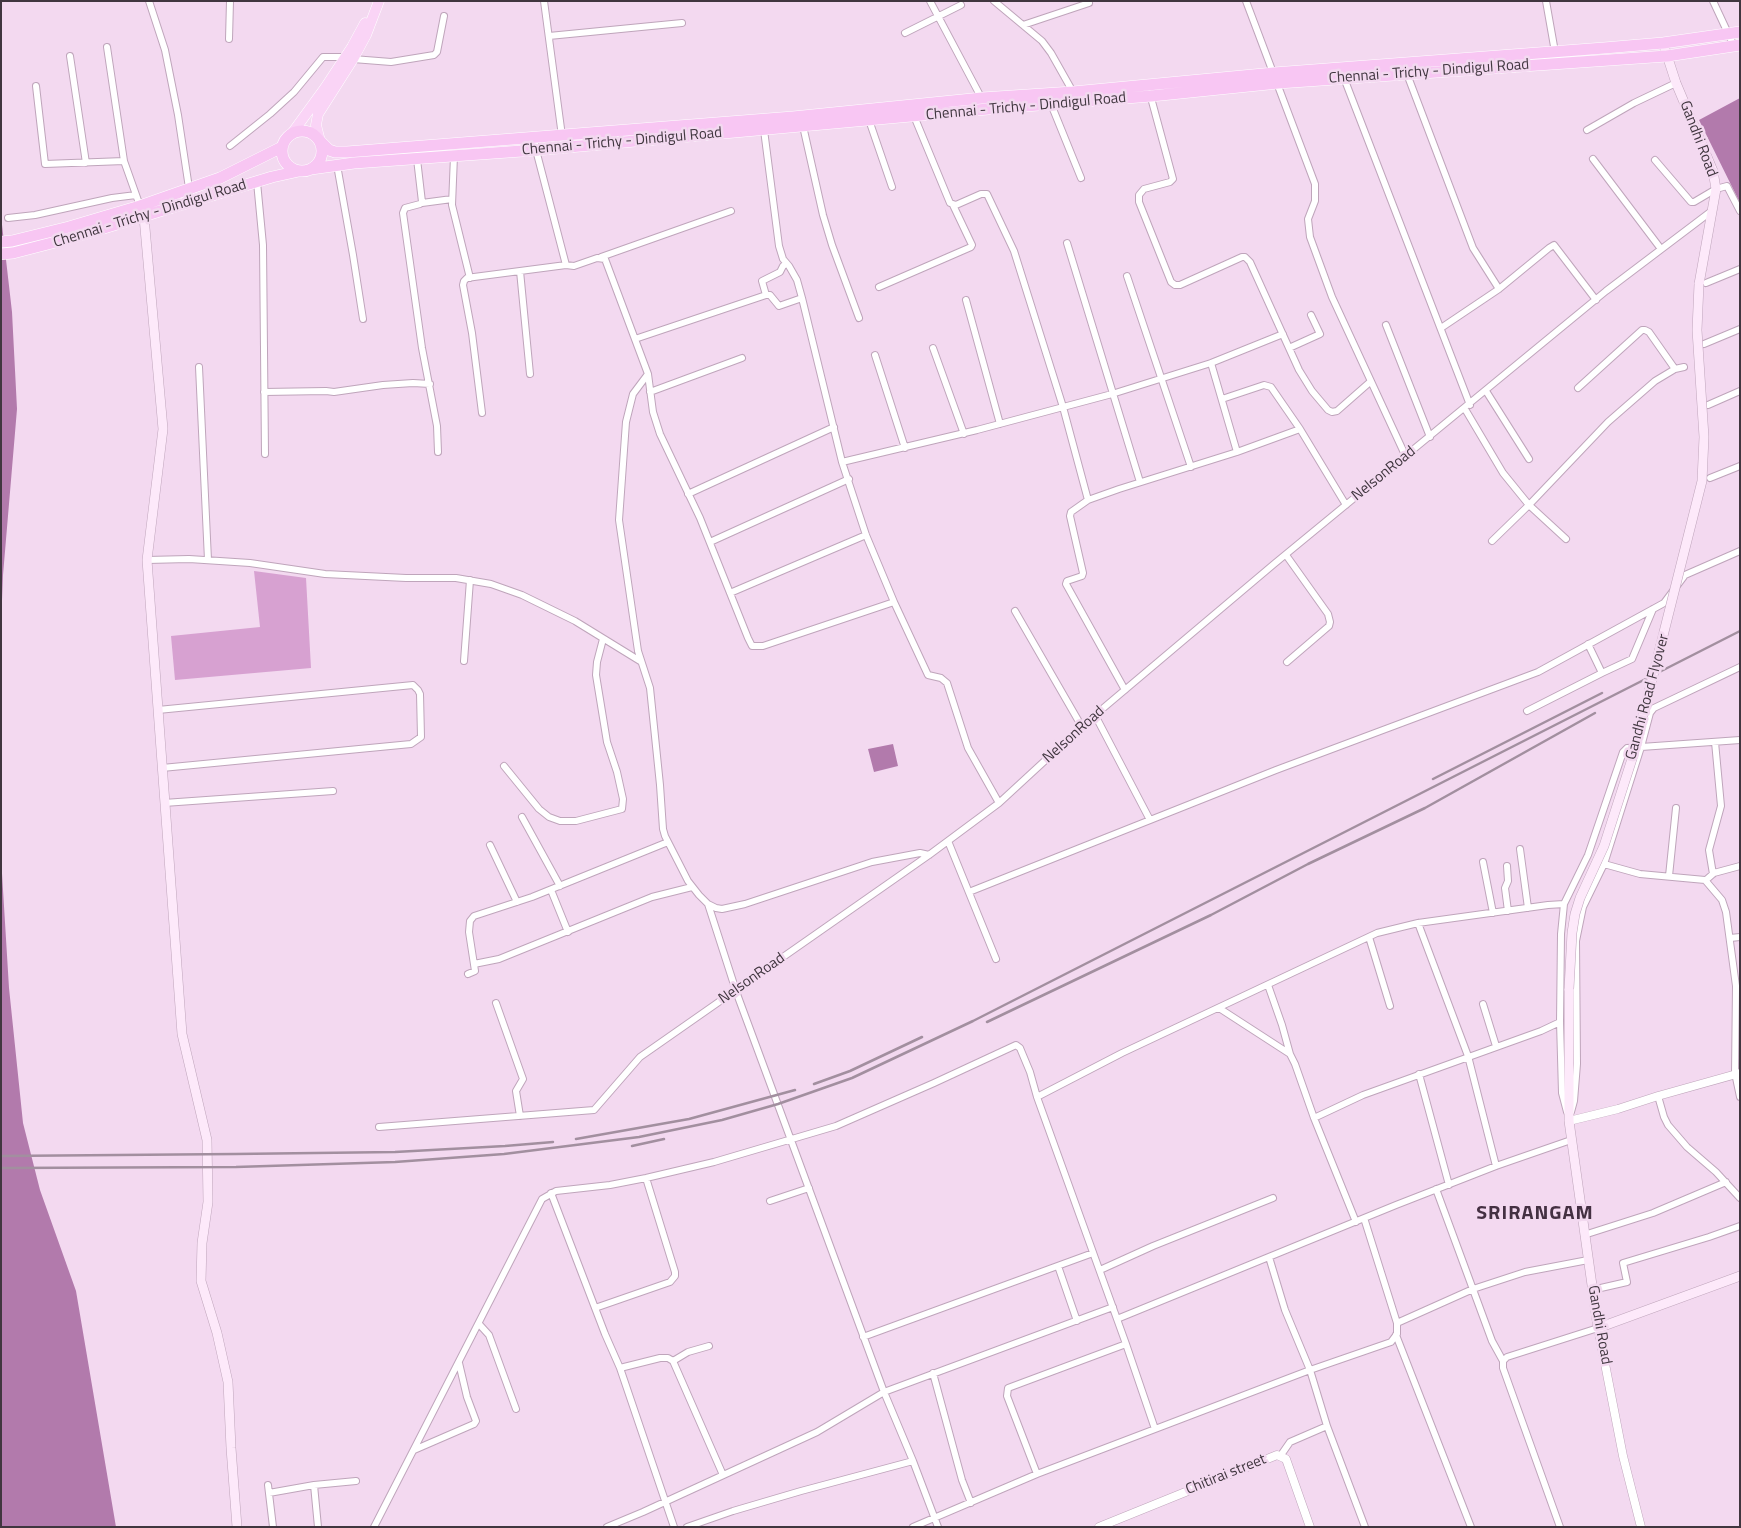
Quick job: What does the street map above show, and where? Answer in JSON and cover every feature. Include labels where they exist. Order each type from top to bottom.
[{"type":"highway","name":"Chennai - Trichy - Dindigul Road","points":[[1276,78],[1344,78],[1408,74],[1557,57],[1734,32]]},
{"type":"highway","name":"Chennai - Trichy - Dindigul Road","points":[[7,242],[140,206],[258,182],[299,171],[337,165],[764,130],[988,109],[1069,96],[1149,91],[1276,78],[1557,57],[1667,56],[1737,46]]},
{"type":"highway","name":"Chennai - Trichy - Dindigul Road","points":[[7,254],[220,178],[282,147],[284,141],[293,132],[305,130],[316,136],[329,150],[348,152],[792,117],[982,98],[1052,99]]},
{"type":"highway","points":[[311,169],[320,160],[322,154],[320,141]]},
{"type":"highway","points":[[282,147],[284,160],[293,169],[299,171]]},
{"type":"main road","points":[[320,141],[316,125],[318,114],[349,58],[374,1]]},
{"type":"main road","points":[[293,132],[366,36],[379,1]]},
{"type":"main road","name":"Gandhi Road","points":[[1663,43],[1676,83],[1713,171],[1716,189],[1703,268]]},
{"type":"main road","points":[[140,206],[163,429],[147,560],[164,803],[182,1034],[207,1140],[208,1202],[202,1242],[201,1281],[217,1333],[228,1382],[237,1527]]},
{"type":"main road","name":"Gandhi Road Flyover","points":[[1569,1120],[1569,989],[1575,914],[1580,898],[1600,855],[1632,759],[1702,481],[1704,437],[1696,330],[1703,284],[1703,268]]},
{"type":"main road","name":"Gandhi Road","points":[[1569,1120],[1598,1328]]},
{"type":"main road","points":[[1598,1328],[1740,1276]]},
{"type":"street","points":[[149,1],[165,50],[178,115],[189,188]]},
{"type":"street","points":[[229,39],[230,1]]},
{"type":"street","points":[[544,1],[562,136]]},
{"type":"street","points":[[930,1],[988,109]]},
{"type":"street","points":[[994,1],[1046,46],[1069,96]]},
{"type":"street","points":[[1246,1],[1315,184],[1315,201],[1308,219],[1310,237],[1332,297],[1406,457]]},
{"type":"street","points":[[1546,1],[1557,57]]},
{"type":"street","points":[[1713,1],[1734,32],[1737,46]]},
{"type":"street","points":[[1024,25],[1089,3]]},
{"type":"street","points":[[906,33],[961,5]]},
{"type":"street","points":[[230,146],[294,92],[323,57],[391,62],[434,55],[437,52],[444,16]]},
{"type":"street","points":[[548,36],[682,23]]},
{"type":"street","points":[[107,47],[124,161],[140,206]]},
{"type":"street","points":[[70,56],[86,163]]},
{"type":"street","points":[[1408,74],[1473,248],[1499,289]]},
{"type":"street","points":[[1344,78],[1441,328],[1467,407],[1503,473],[1529,505],[1566,539]]},
{"type":"street","points":[[1587,130],[1634,103],[1676,83]]},
{"type":"street","points":[[36,86],[45,164],[124,161]]},
{"type":"street","points":[[1149,91],[1173,179],[1170,182],[1144,189],[1139,195],[1139,202],[1171,282],[1176,286],[1180,285],[1245,257],[1250,262],[1300,370],[1312,391],[1328,410],[1332,412],[1337,411],[1370,382]]},
{"type":"street","points":[[1052,99],[1082,178]]},
{"type":"street","points":[[879,287],[972,246],[953,205],[949,201],[914,116]]},
{"type":"street","points":[[869,120],[892,187]]},
{"type":"street","points":[[803,126],[823,215],[859,318]]},
{"type":"street","points":[[764,130],[779,246],[786,264],[797,280],[842,462],[866,536],[928,675],[941,678],[947,683],[968,748],[999,803]]},
{"type":"street","points":[[534,138],[566,265]]},
{"type":"street","points":[[454,156],[452,205],[470,278]]},
{"type":"street","points":[[417,159],[422,203]]},
{"type":"street","points":[[1593,159],[1661,249]]},
{"type":"street","points":[[1655,160],[1691,202],[1716,189],[1728,186],[1740,211]]},
{"type":"street","points":[[337,165],[363,319]]},
{"type":"street","points":[[258,182],[263,245],[265,454]]},
{"type":"street","points":[[953,205],[983,194],[988,195],[1014,251],[1063,407],[1088,500]]},
{"type":"street","points":[[8,218],[35,215],[112,198],[140,206]]},
{"type":"street","points":[[438,452],[437,426],[422,348],[403,212],[406,207],[452,198]]},
{"type":"street","name":"NelsonRoad","points":[[379,1128],[594,1110],[640,1057],[929,855],[999,803],[1095,715],[1346,505],[1596,300],[1713,210]]},
{"type":"street","points":[[482,413],[472,333],[462,285],[465,279],[566,265],[574,266],[731,211]]},
{"type":"street","points":[[1067,243],[1140,482]]},
{"type":"street","points":[[1441,328],[1499,289],[1554,245],[1596,300]]},
{"type":"street","points":[[601,258],[606,261],[648,374],[653,412],[660,434],[710,542],[750,644],[756,647],[763,646],[894,602]]},
{"type":"street","points":[[766,294],[762,281],[780,272],[786,264]]},
{"type":"street","points":[[1703,284],[1740,269]]},
{"type":"street","points":[[520,271],[530,374]]},
{"type":"street","points":[[1127,276],[1191,467]]},
{"type":"street","points":[[635,339],[766,294],[770,295],[778,306],[802,298]]},
{"type":"street","points":[[966,300],[1000,424]]},
{"type":"street","points":[[1290,348],[1320,334],[1311,315]]},
{"type":"street","points":[[1386,325],[1430,437]]},
{"type":"street","points":[[1704,344],[1740,328]]},
{"type":"street","points":[[1578,388],[1642,330],[1649,332],[1675,369]]},
{"type":"street","points":[[842,462],[964,434],[1112,394],[1211,363],[1283,334]]},
{"type":"street","points":[[933,348],[964,434]]},
{"type":"street","points":[[875,355],[905,448]]},
{"type":"street","points":[[650,392],[742,358]]},
{"type":"street","points":[[1211,363],[1237,452]]},
{"type":"street","points":[[199,367],[208,560]]},
{"type":"street","points":[[1492,541],[1608,422],[1649,387],[1675,369],[1684,367]]},
{"type":"street","points":[[648,374],[633,394],[626,422],[618,513],[640,661],[650,688],[664,833],[692,887],[708,904],[722,909],[745,904],[872,862],[912,854],[929,855]]},
{"type":"street","points":[[264,392],[334,392],[383,385],[430,384]]},
{"type":"street","points":[[1222,399],[1264,385],[1273,389],[1300,429],[1346,505]]},
{"type":"street","points":[[1486,391],[1529,459]]},
{"type":"street","points":[[1708,405],[1740,391]]},
{"type":"street","points":[[688,494],[834,427]]},
{"type":"street","points":[[1125,690],[1066,584],[1082,576],[1083,573],[1070,516],[1071,512],[1088,500],[1237,452],[1300,429]]},
{"type":"street","points":[[1710,478],[1740,466]]},
{"type":"street","points":[[710,542],[848,479]]},
{"type":"street","points":[[730,593],[866,536]]},
{"type":"street","points":[[969,892],[1276,770],[1530,675],[1666,601],[1685,575],[1740,551]]},
{"type":"street","points":[[1286,555],[1330,619],[1329,626],[1287,662]]},
{"type":"street","points":[[147,560],[208,560],[250,563],[325,574],[470,580],[491,584],[522,595],[575,621],[640,661]]},
{"type":"street","points":[[464,661],[470,580]]},
{"type":"street","points":[[1527,711],[1634,658],[1653,609]]},
{"type":"street","points":[[1015,610],[1082,727]]},
{"type":"street","points":[[504,766],[539,809],[560,821],[576,821],[622,809],[623,799],[618,772],[607,742],[596,675],[602,639]]},
{"type":"street","points":[[1588,644],[1602,673]]},
{"type":"street","points":[[1569,1120],[1574,1101],[1577,1064],[1576,941],[1583,907],[1604,864],[1653,708],[1740,667]]},
{"type":"street","points":[[158,710],[413,685],[420,694],[420,737],[411,744],[162,768]]},
{"type":"street","points":[[1095,715],[1150,820]]},
{"type":"street","points":[[1569,1120],[1562,1093],[1560,1022],[1561,934],[1564,904],[1588,854],[1623,752],[1627,748],[1740,740]]},
{"type":"street","points":[[1713,874],[1709,850],[1721,806],[1715,742]]},
{"type":"street","points":[[164,803],[333,791]]},
{"type":"street","points":[[1669,876],[1676,808]]},
{"type":"street","points":[[522,817],[560,886]]},
{"type":"street","points":[[948,841],[996,959]]},
{"type":"street","points":[[468,974],[475,971],[469,932],[470,921],[474,916],[551,890],[668,842]]},
{"type":"street","points":[[490,845],[517,902]]},
{"type":"street","points":[[1520,849],[1528,908]]},
{"type":"street","points":[[1484,862],[1493,912]]},
{"type":"street","points":[[1604,864],[1640,874],[1706,880],[1723,902],[1736,986],[1740,1097]]},
{"type":"street","points":[[1507,866],[1508,881],[1505,888],[1508,911]]},
{"type":"street","points":[[1706,880],[1713,874],[1740,866]]},
{"type":"street","points":[[474,964],[499,959],[652,897],[692,887]]},
{"type":"street","points":[[551,890],[568,932]]},
{"type":"street","points":[[708,904],[736,990],[863,1337],[938,1527]]},
{"type":"street","points":[[1037,1097],[1122,1053],[1377,933],[1418,923],[1564,904]]},
{"type":"street","points":[[1418,923],[1468,1056],[1496,1166]]},
{"type":"street","points":[[1370,937],[1390,1006]]},
{"type":"street","points":[[1730,938],[1740,937]]},
{"type":"street","points":[[1268,985],[1290,1054],[1356,1222]]},
{"type":"street","points":[[496,1003],[523,1079],[516,1092],[520,1116]]},
{"type":"street","points":[[1483,1004],[1496,1046]]},
{"type":"street","points":[[1219,1008],[1290,1054]]},
{"type":"street","points":[[1314,1118],[1364,1094],[1541,1031],[1560,1022]]},
{"type":"street","points":[[374,1527],[542,1198],[556,1190],[610,1185],[714,1162],[836,1126],[1016,1045],[1024,1056],[1155,1429]]},
{"type":"street","points":[[1569,1120],[1618,1109],[1738,1073]]},
{"type":"street","points":[[1419,1074],[1449,1184]]},
{"type":"street","points":[[1655,1097],[1668,1125],[1740,1198]]},
{"type":"street","points":[[1116,1319],[1436,1189],[1572,1140]]},
{"type":"street","points":[[595,1308],[670,1282],[675,1276],[646,1178]]},
{"type":"street","points":[[1584,1235],[1653,1213],[1726,1182]]},
{"type":"street","points":[[770,1200],[810,1188]]},
{"type":"street","points":[[1436,1189],[1492,1341],[1504,1361]]},
{"type":"street","points":[[551,1193],[604,1334],[620,1368],[674,1527]]},
{"type":"street","points":[[1100,1270],[1153,1246],[1273,1198]]},
{"type":"street","points":[[1364,1218],[1397,1323],[1396,1335],[1471,1527]]},
{"type":"street","points":[[1592,1290],[1626,1282],[1623,1263],[1740,1226]]},
{"type":"street","points":[[863,1337],[1093,1253]]},
{"type":"street","points":[[1269,1257],[1285,1310],[1310,1370],[1327,1426],[1364,1527]]},
{"type":"street","points":[[1397,1323],[1473,1289],[1525,1272],[1588,1260]]},
{"type":"street","points":[[1058,1266],[1077,1321]]},
{"type":"street","points":[[607,1527],[816,1432],[884,1392],[1113,1308]]},
{"type":"street","points":[[479,1324],[489,1335],[516,1409]]},
{"type":"street","points":[[1560,1527],[1503,1368],[1504,1361],[1506,1357],[1598,1328]]},
{"type":"street","name":"Gandhi Road","points":[[1598,1328],[1624,1456],[1641,1527]]},
{"type":"street","points":[[913,1527],[1037,1474],[1310,1370],[1391,1342],[1396,1335]]},
{"type":"street","points":[[1037,1474],[1007,1396],[1008,1388],[1126,1344]]},
{"type":"street","points":[[673,1361],[688,1352],[709,1346]]},
{"type":"street","points":[[620,1368],[660,1358],[668,1358],[673,1361],[723,1475]]},
{"type":"street","points":[[414,1450],[474,1424],[476,1421],[467,1397],[459,1363]]},
{"type":"street","points":[[934,1373],[962,1480],[971,1503]]},
{"type":"street","points":[[1281,1455],[1290,1442],[1327,1426]]},
{"type":"street","name":"Chitirai street","points":[[1099,1527],[1269,1457],[1281,1455],[1286,1459],[1310,1527]]},
{"type":"street","points":[[687,1527],[733,1510],[913,1461]]},
{"type":"street","points":[[269,1493],[314,1485],[356,1481]]},
{"type":"street","points":[[268,1485],[273,1527]]},
{"type":"street","points":[[314,1485],[318,1527]]},
{"type":"shaded area","points":[[1740,98],[1740,203],[1699,120]]},
{"type":"shaded area","points":[[1,216],[12,312],[17,409],[3,575],[1,626]]},
{"type":"shaded area","points":[[254,571],[306,578],[311,668],[175,680],[171,636],[260,627]]},
{"type":"shaded area","points":[[893,744],[898,766],[874,772],[868,749]]},
{"type":"shaded area","points":[[1,857],[9,988],[23,1123],[40,1190],[76,1291],[116,1527],[1,1527]]},
{"type":"railway","points":[[1,1168],[236,1167],[395,1162],[504,1154],[639,1137],[722,1120],[778,1104],[852,1078],[973,1021],[1740,631]]},
{"type":"railway","points":[[1433,779],[1602,693]]},
{"type":"railway","points":[[987,1022],[1211,915],[1308,864],[1425,808],[1595,713]]},
{"type":"railway","points":[[814,1084],[850,1071],[922,1037]]},
{"type":"railway","points":[[576,1139],[689,1119],[795,1090]]},
{"type":"railway","points":[[632,1146],[664,1139]]},
{"type":"railway","points":[[1,1156],[395,1152],[553,1142]]},
{"type":"district","name":"SRIRANGAM","points":[[1535,1214]]}]
